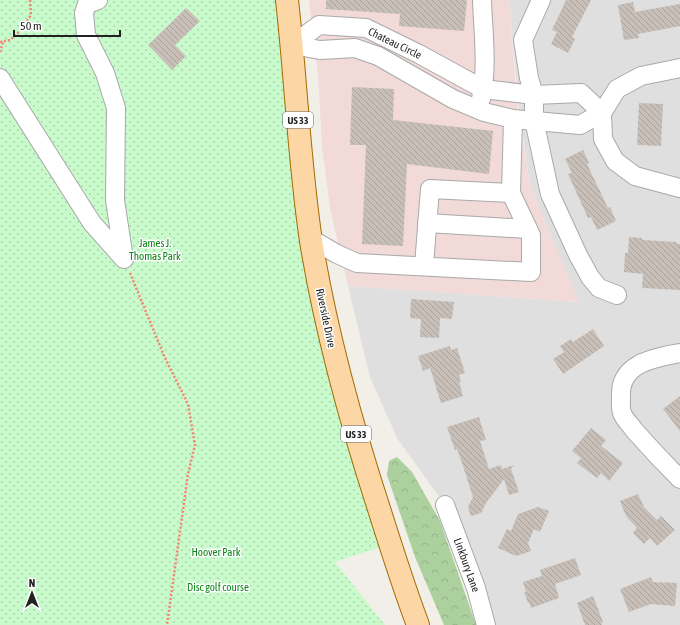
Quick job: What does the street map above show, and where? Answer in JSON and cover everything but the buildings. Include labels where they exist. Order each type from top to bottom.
[{"type":"main road","name":"Riverside Drive","points":[[287,0],[303,174],[311,239],[322,306],[339,375],[368,476],[418,625]]},
{"type":"street","points":[[479,110],[483,89],[484,63],[482,0]]},
{"type":"street","points":[[541,0],[523,40],[529,78],[534,96],[534,120],[550,194],[578,255],[590,277],[599,288],[617,295]]},
{"type":"street","points":[[0,78],[92,223],[124,259],[115,200],[116,108],[105,74],[86,35],[84,13],[89,1]]},
{"type":"street","name":"Chateau Circle","points":[[319,26],[366,28],[419,54],[483,89],[534,96],[581,93],[602,113],[580,125],[513,119],[479,110],[453,99],[378,56],[355,48],[320,50],[292,45],[319,26]]},
{"type":"street","points":[[680,68],[641,76],[616,89],[602,113],[602,139],[614,161],[635,176],[680,188]]},
{"type":"street","points":[[311,239],[337,254],[357,263],[531,272],[530,236],[511,193],[513,119]]},
{"type":"street","points":[[424,266],[430,189],[511,193]]},
{"type":"street","points":[[427,223],[528,229]]},
{"type":"street","points":[[680,353],[657,357],[636,365],[627,374],[622,384],[620,395],[622,414],[645,443],[680,480]]},
{"type":"street","name":"Linkbury Lane","points":[[444,505],[476,588],[486,625]]},
{"type":"path","points":[[0,52],[2,42],[10,40],[22,29],[31,15],[30,0],[32,0]]},
{"type":"path","points":[[128,269],[165,358],[188,404],[195,445],[188,474],[166,625]]},
{"type":"shaded area","points":[[309,0],[509,0],[517,104],[530,186],[579,302],[348,286],[330,208],[322,146],[318,75]]},
{"type":"shaded area","points":[[509,0],[680,0],[680,625],[486,625],[445,505],[397,438],[370,377],[348,286],[578,302],[530,186],[518,102]]},
{"type":"green space","name":"James J. Thomas Park","points":[[0,0],[286,0],[303,174],[390,544],[335,562],[385,625],[0,625]]},
{"type":"green space","points":[[397,457],[412,472],[440,521],[476,625],[444,625],[415,557],[387,475],[389,461]]},
{"type":"park label","name":"Hoover Park","points":[[216,552]]},
{"type":"park label","name":"Disc golf course","points":[[218,587]]}]
